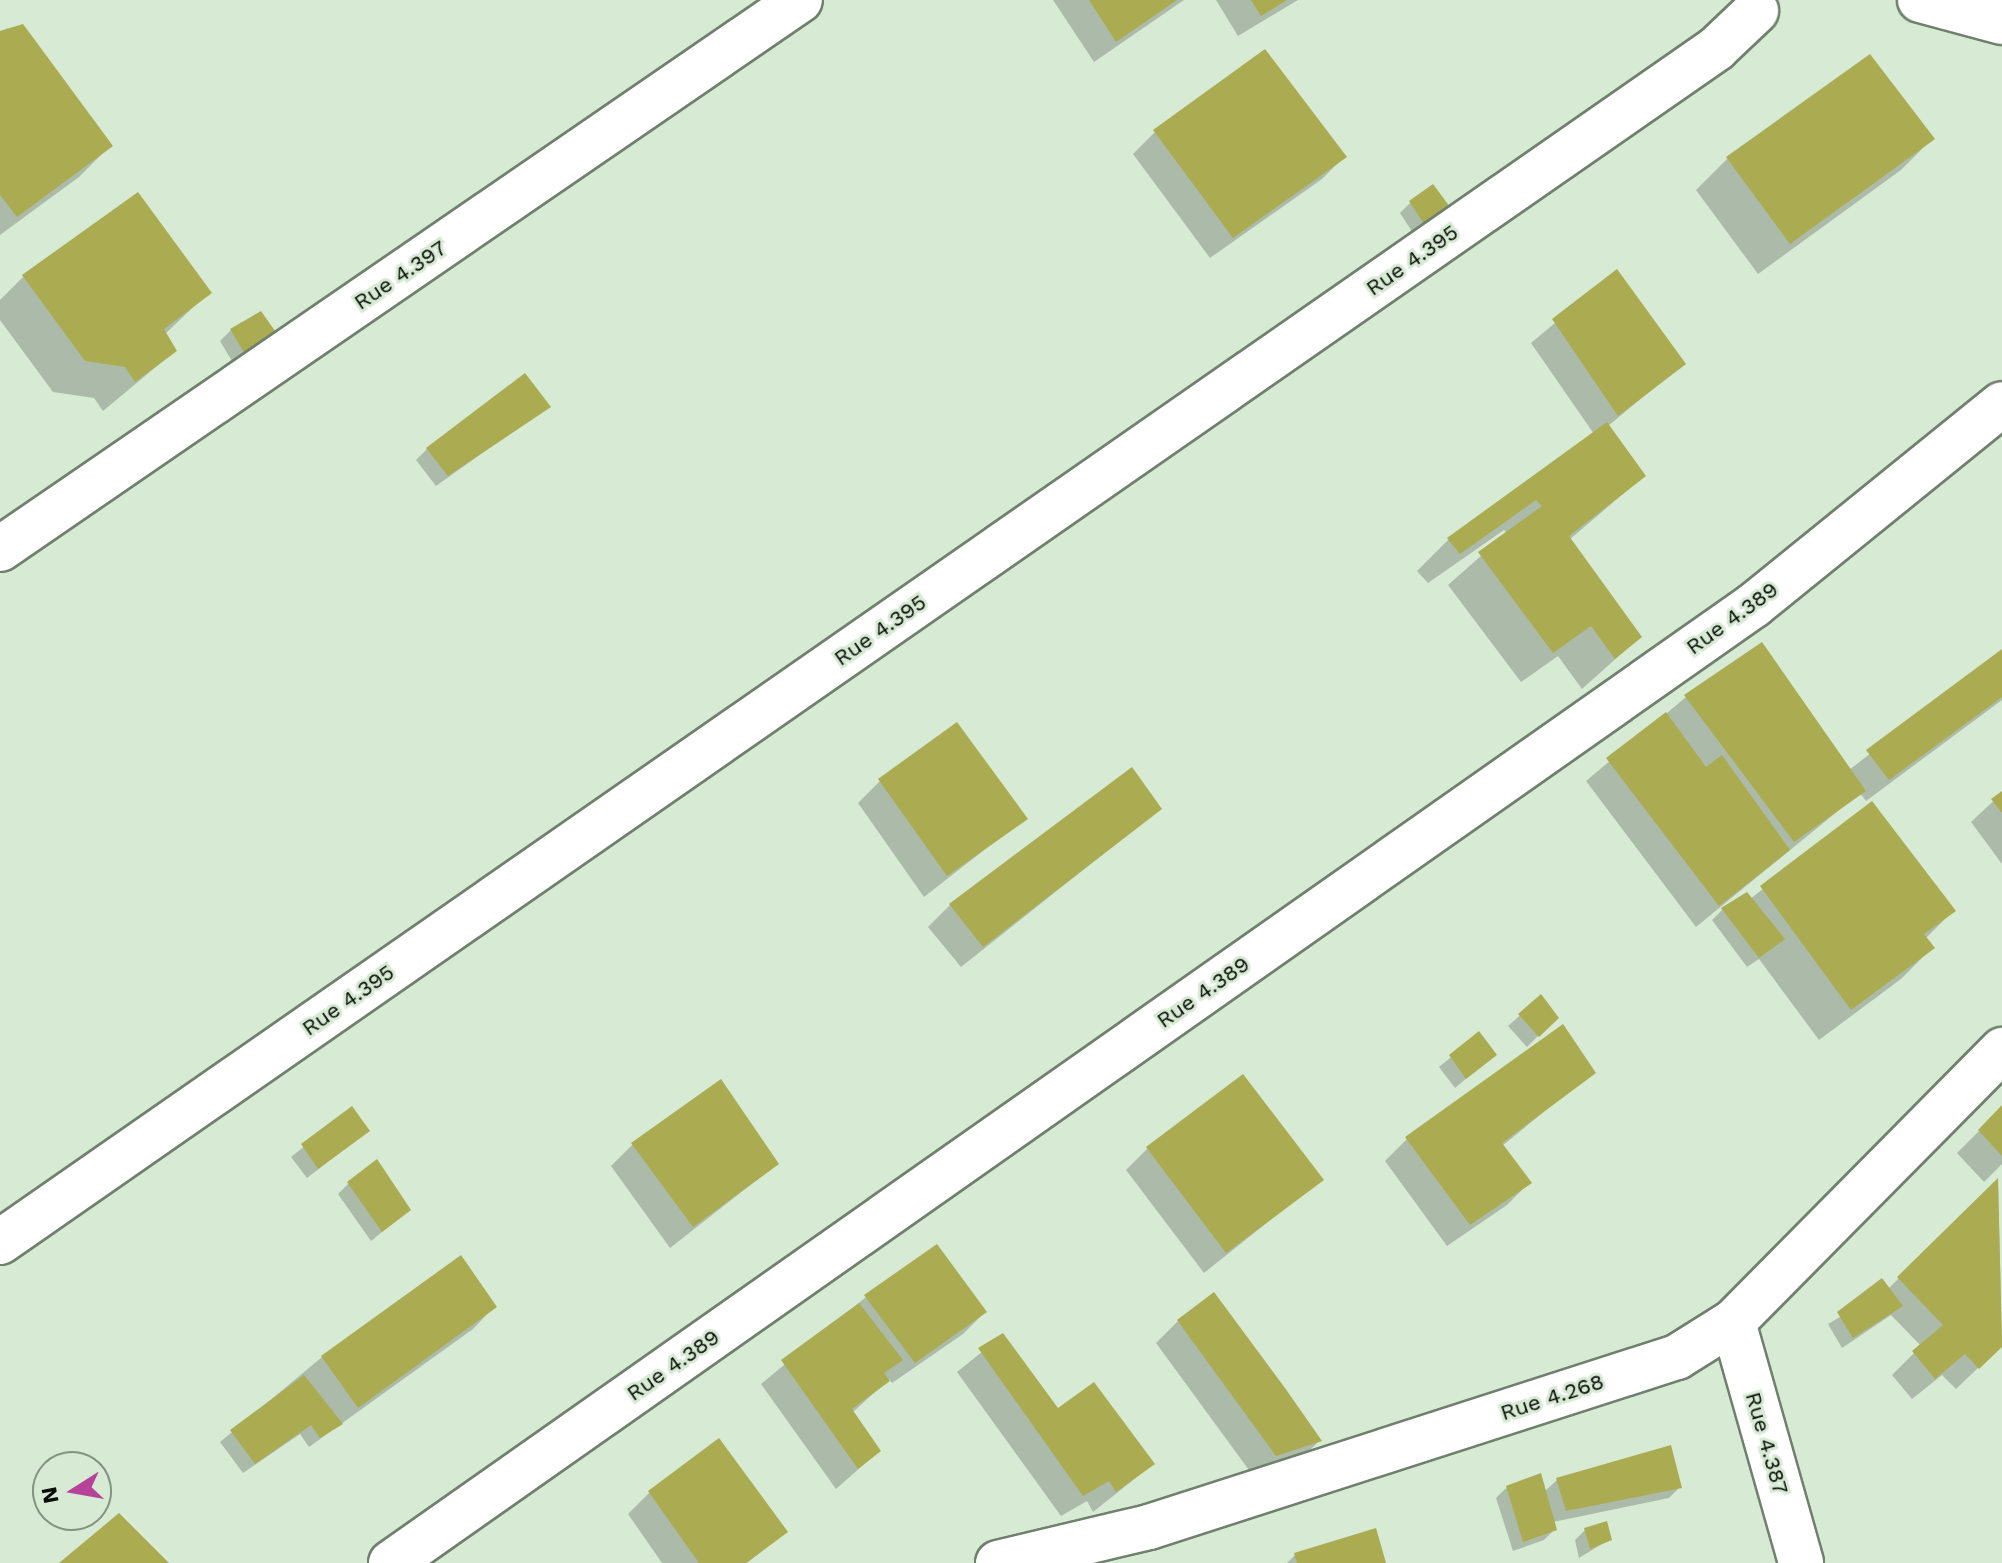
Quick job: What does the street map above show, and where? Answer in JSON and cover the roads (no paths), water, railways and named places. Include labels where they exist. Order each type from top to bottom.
[{"type":"street","name":"Rue 4.397","points":[[0,549],[800,0]]},
{"type":"street","points":[[1920,0],[2002,22]]},
{"type":"street","name":"Rue 4.395","points":[[0,1242],[1717,48],[1749,4]]},
{"type":"street","name":"Rue 4.389","points":[[391,1563],[1754,605],[2002,404]]},
{"type":"street","name":"Rue 4.268","points":[[998,1563],[1154,1545],[1677,1357],[1733,1322],[2002,1050]]},
{"type":"street","name":"Rue 4.387","points":[[1733,1322],[1801,1563]]}]
